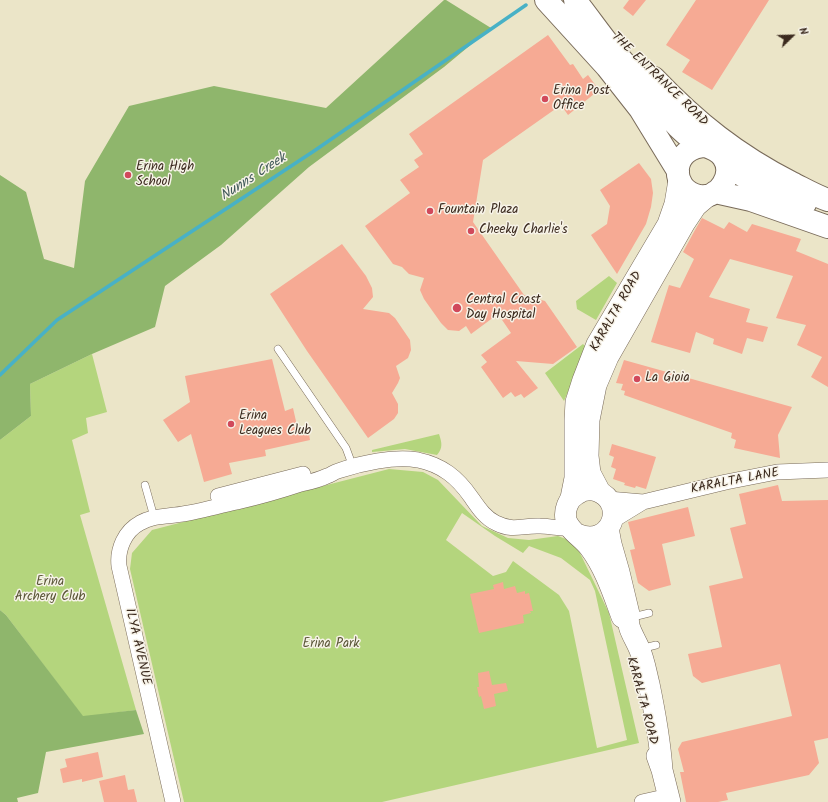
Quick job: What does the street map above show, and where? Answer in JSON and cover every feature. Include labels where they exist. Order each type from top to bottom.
[{"type":"highway","name":"THE ENTRANCE ROAD","points":[[546,0],[607,67],[640,109],[678,175]]},
{"type":"highway","points":[[575,0],[611,47],[678,126],[694,141],[716,150],[735,171],[750,181],[814,208],[828,212]]},
{"type":"highway","name":"THE ENTRANCE ROAD","points":[[578,0],[683,108],[724,143],[765,170],[828,200]]},
{"type":"highway","points":[[707,146],[698,146],[690,149],[686,152],[679,163],[678,175],[683,187],[690,193],[700,196],[712,194],[751,200],[828,227]]},
{"type":"highway","points":[[712,194],[722,187],[726,179],[726,162]]},
{"type":"street","name":"KARALTA ROAD","points":[[634,619],[622,617],[602,567],[590,548],[566,521],[566,513],[575,478],[574,420],[576,402],[597,344],[668,224],[675,204],[678,175]]},
{"type":"street","name":"KARALTA ROAD","points":[[662,770],[660,739],[655,713],[648,647],[634,619],[611,546],[610,524],[613,513],[612,506],[590,473],[588,456],[589,420],[596,385],[608,358],[684,224],[696,206],[712,194]]},
{"type":"street","name":"ILYA AVENUE","points":[[173,802],[118,558],[121,545],[129,531],[141,522],[158,516],[174,516],[239,501],[328,476],[336,471],[352,467],[396,459],[408,459],[435,465],[448,471],[480,510],[494,523],[512,529],[540,526],[574,531]]},
{"type":"street","name":"KARALTA LANE","points":[[610,524],[643,502],[726,482],[777,472],[828,470]]},
{"type":"street","points":[[540,526],[582,491],[594,490],[604,496]]},
{"type":"street","name":"KARALTA LANE","points":[[604,496],[643,502]]},
{"type":"street","points":[[574,531],[590,538],[604,533],[610,524]]},
{"type":"street","name":"KARALTA ROAD","points":[[634,619],[628,648],[634,681],[651,742],[662,770],[669,799]]},
{"type":"street","points":[[642,802],[669,799]]},
{"type":"lane","points":[[278,349],[346,448],[352,467]]},
{"type":"lane","points":[[145,485],[158,516]]},
{"type":"green space","points":[[444,0],[491,28],[444,67],[309,167],[221,245],[165,286],[155,327],[92,354],[30,384],[31,416],[0,440],[0,175],[26,192],[44,259],[74,268],[85,181],[129,106],[214,86],[326,108]]},
{"type":"green space","points":[[609,276],[617,283],[596,320],[577,309],[576,301]]},
{"type":"green space","points":[[583,344],[587,348],[564,401],[545,373]]},
{"type":"green space","name":"Erina Archery Club","points":[[92,354],[107,412],[86,418],[88,433],[72,440],[90,512],[80,515],[136,710],[83,717],[6,615],[0,610],[0,440],[31,416],[30,384]]},
{"type":"green space","points":[[439,434],[441,445],[437,455],[405,449],[372,452],[372,450]]},
{"type":"green space","name":"Erina Park","points":[[389,469],[423,472],[438,480],[482,526],[508,538],[529,540],[558,536],[571,541],[580,553],[609,613],[639,743],[382,802],[184,802],[130,569],[132,553],[152,530]],"holes":[[[462,513],[523,553],[529,546],[561,558],[590,580],[595,591],[627,740],[597,748],[569,611],[559,595],[513,561],[506,572],[493,576],[446,540]]]},
{"type":"green space","points":[[0,610],[6,615],[83,716],[136,710],[144,734],[46,752],[38,793],[17,798],[18,802],[0,802]]},
{"type":"building","points":[[629,0],[646,0],[633,16],[623,8]]},
{"type":"building","points":[[696,0],[769,0],[712,90],[682,72],[690,60],[666,45]]},
{"type":"building","name":"Fountain Plaza","points":[[548,35],[570,65],[573,64],[583,79],[588,75],[599,90],[568,115],[561,105],[483,160],[473,222],[524,295],[545,301],[577,347],[553,364],[516,361],[538,388],[524,398],[521,394],[515,397],[511,392],[503,398],[481,367],[487,362],[481,355],[511,333],[498,314],[471,334],[466,326],[459,331],[448,330],[441,323],[424,299],[420,290],[424,278],[409,274],[402,267],[393,264],[365,226],[410,193],[400,180],[419,167],[414,160],[423,154],[409,134]]},
{"type":"building","points":[[639,163],[651,179],[653,193],[651,207],[646,224],[617,274],[591,235],[607,224],[610,206],[600,190]]},
{"type":"building","points":[[702,218],[724,229],[729,222],[747,232],[752,224],[801,239],[796,251],[828,264],[828,387],[811,377],[822,357],[797,345],[806,325],[776,318],[793,276],[730,259],[709,297],[750,309],[746,322],[768,327],[763,342],[747,338],[742,354],[713,344],[714,339],[696,332],[690,353],[651,342],[669,285],[680,288],[694,259],[683,252]]},
{"type":"building","points":[[342,244],[366,276],[372,288],[373,297],[363,309],[389,313],[395,318],[410,340],[411,350],[408,358],[396,366],[400,378],[392,393],[398,404],[398,413],[394,419],[368,438],[307,351],[270,294]]},
{"type":"building","name":"Erina Leagues Club","points":[[272,359],[285,411],[293,408],[298,430],[308,428],[310,440],[265,450],[266,456],[229,463],[232,474],[204,482],[191,434],[178,442],[163,420],[190,402],[185,376]]},
{"type":"building","points":[[624,360],[792,407],[778,435],[780,458],[734,448],[736,440],[731,438],[732,433],[624,395],[625,391],[621,390],[623,384],[616,383]]},
{"type":"building","points":[[612,444],[656,457],[646,489],[624,485],[625,483],[613,479],[616,469],[611,467],[614,457],[609,455]]},
{"type":"building","points":[[778,485],[782,501],[828,500],[828,738],[814,741],[819,763],[809,775],[726,793],[728,800],[718,802],[686,802],[680,772],[684,772],[678,749],[682,742],[792,716],[780,664],[702,683],[693,676],[688,654],[722,647],[709,586],[743,578],[730,528],[746,524],[739,494]]},
{"type":"building","points":[[688,507],[695,536],[662,544],[671,585],[649,591],[638,583],[630,550],[635,549],[628,522]]},
{"type":"building","points":[[503,582],[504,589],[515,586],[517,593],[525,591],[525,594],[529,593],[533,611],[523,615],[524,623],[479,633],[470,594],[494,589],[493,585]]},
{"type":"building","points":[[489,671],[492,685],[506,683],[508,691],[494,694],[496,706],[484,709],[477,687],[479,687],[478,673]]},
{"type":"building","points":[[98,752],[103,777],[82,782],[82,779],[63,783],[60,769],[67,767],[65,759]]},
{"type":"building","points":[[125,775],[128,790],[134,789],[137,802],[104,802],[99,781]]},
{"type":"waterway","name":"Nunns Creek","points":[[0,375],[57,320],[314,151],[526,5]]},
{"type":"place","name":"Erina Post Office","points":[[545,99]]},
{"type":"place","name":"Erina High School","points":[[128,175]]},
{"type":"place","name":"Fountain Plaza","points":[[430,211]]},
{"type":"place","name":"Cheeky Charlie's","points":[[471,231]]},
{"type":"place","name":"Central Coast Day Hospital","points":[[457,308]]},
{"type":"place","name":"La Gioia","points":[[637,379]]},
{"type":"place","name":"Erina Leagues Club","points":[[231,424]]}]
